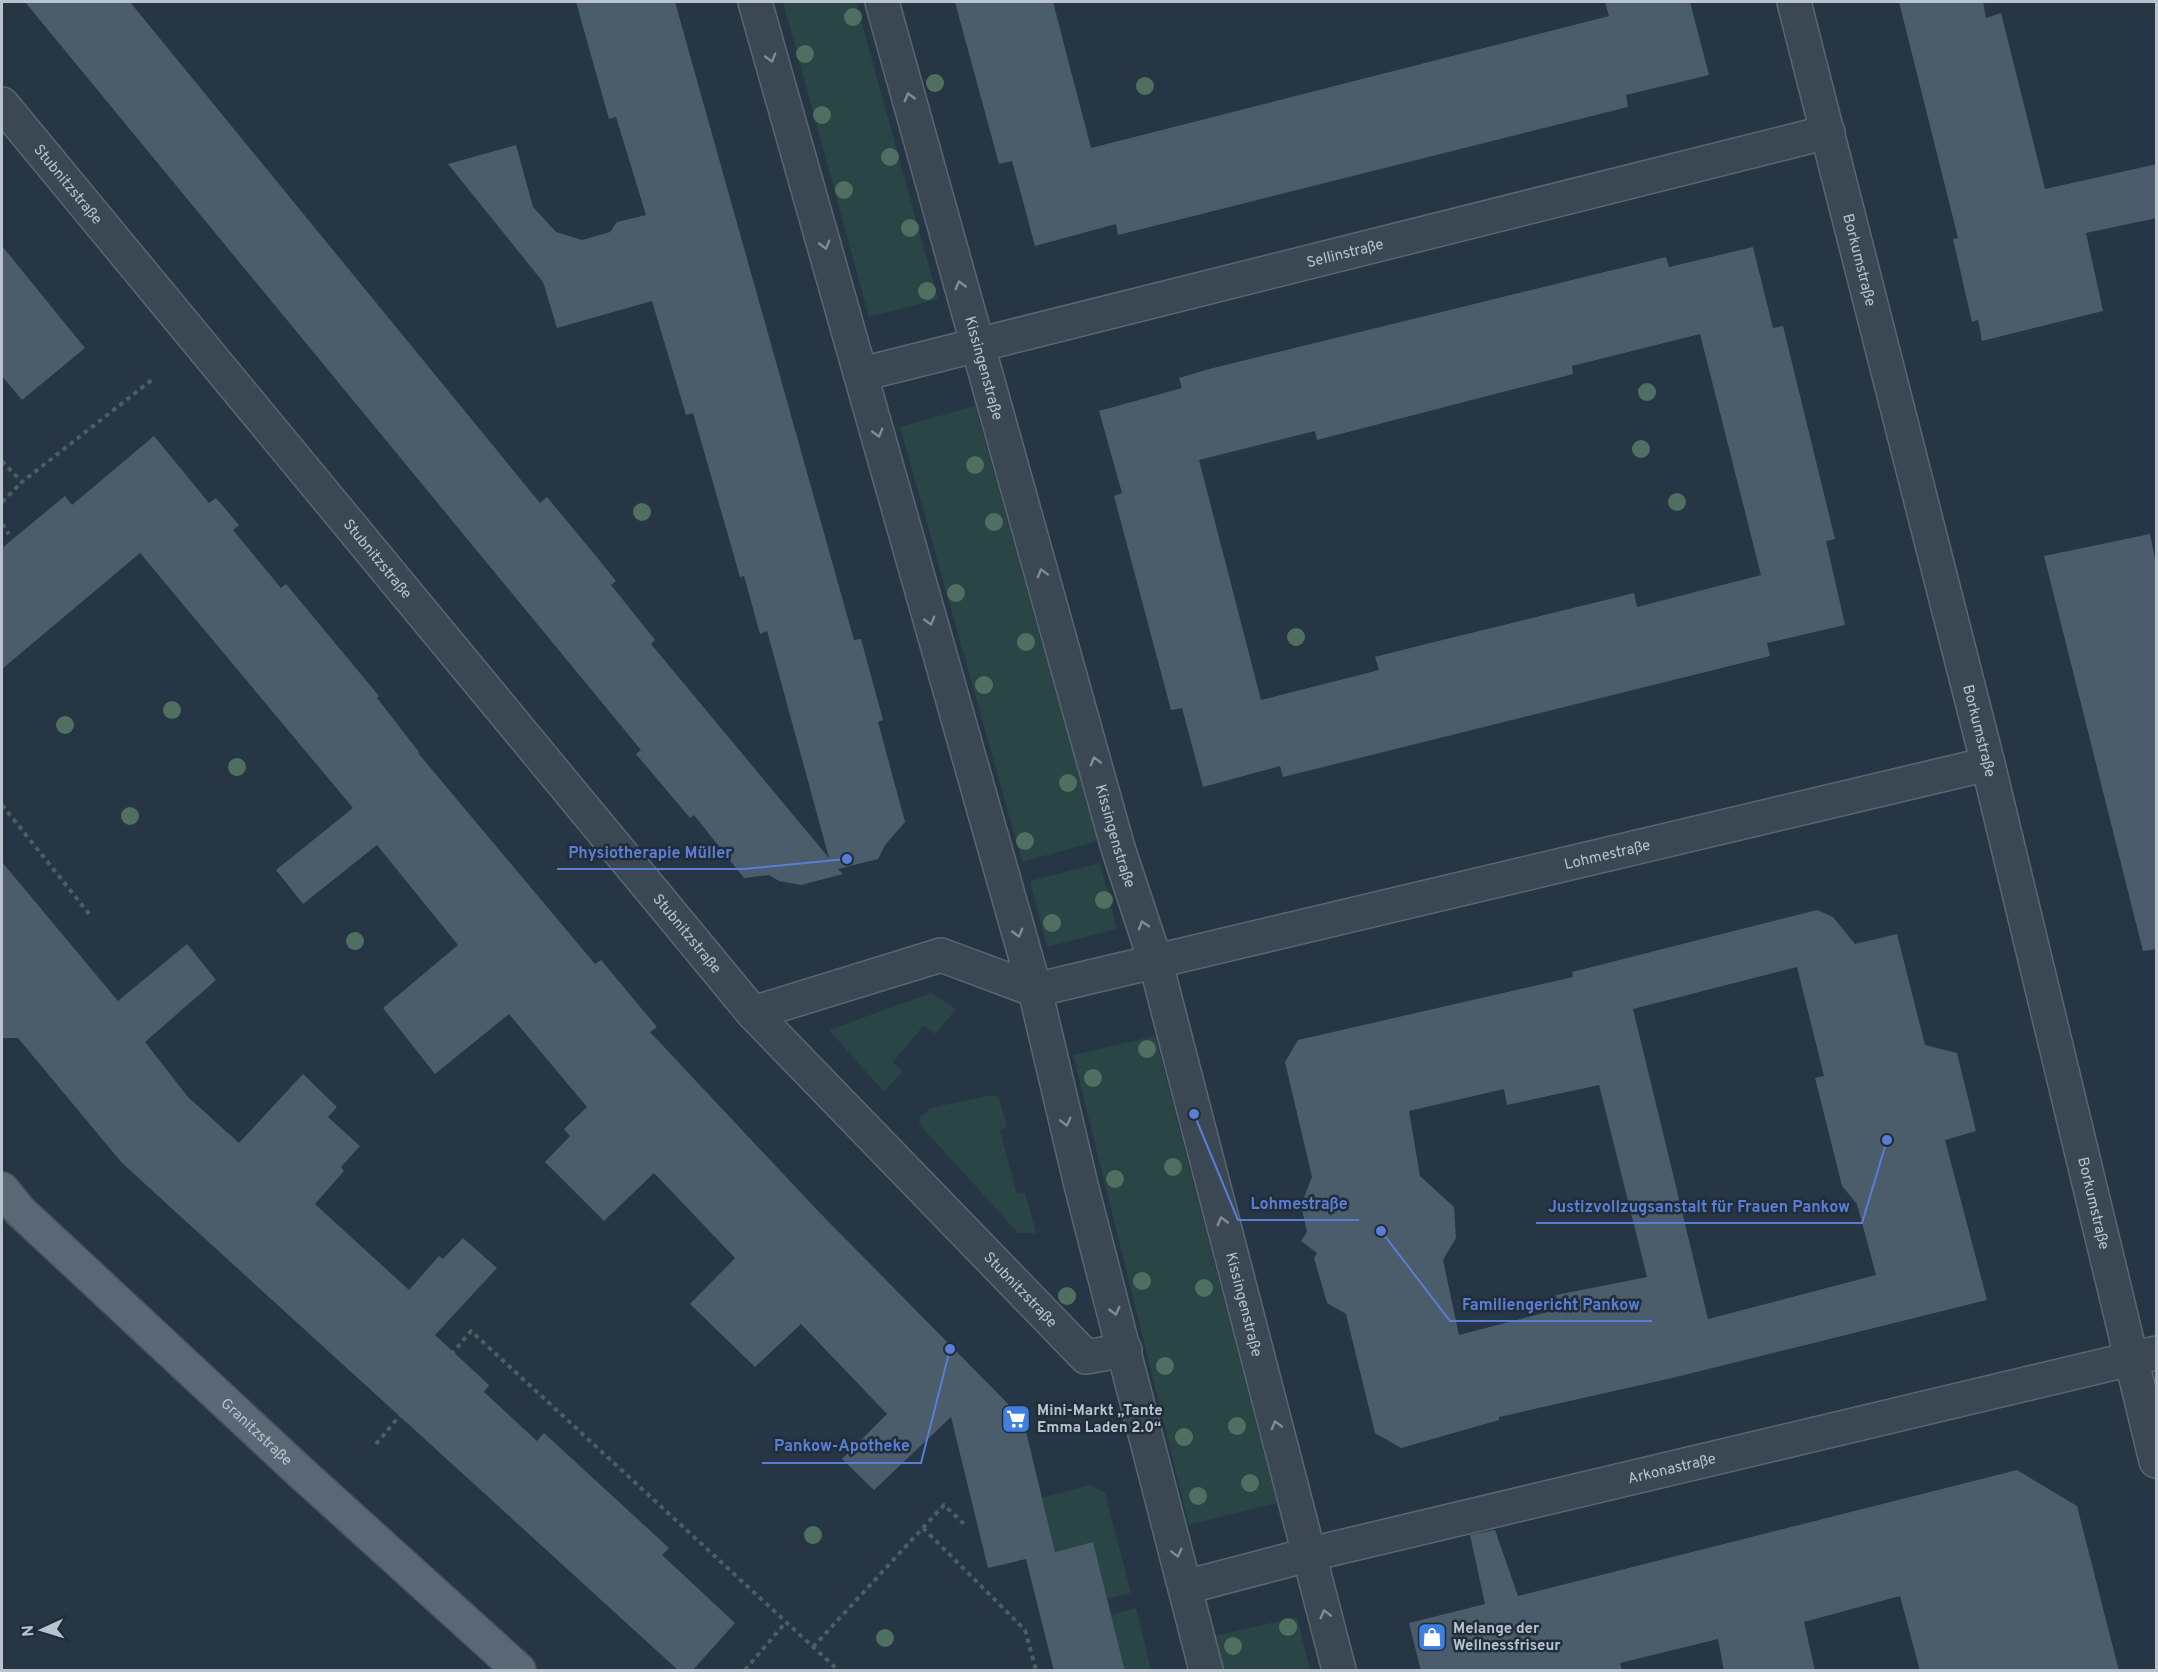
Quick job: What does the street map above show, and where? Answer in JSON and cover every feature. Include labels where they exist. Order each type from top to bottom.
[{"type":"main road","name":"Granitzstraße","points":[[2,1189],[20,1211],[519,1671]]},
{"type":"street","points":[[755,2],[1035,990],[1081,1185],[1206,1671]]},
{"type":"street","name":"Kissingenstraße","points":[[882,2],[1118,848],[1155,960],[1311,1554],[1339,1671]]},
{"type":"street","name":"Borkumstraße","points":[[1794,2],[1988,764],[2144,1356],[2157,1461]]},
{"type":"street","name":"Stubnitzstraße","points":[[2,104],[753,1013],[1086,1357],[1125,1350]]},
{"type":"street","name":"Sellinstraße","points":[[862,374],[1828,132]]},
{"type":"street","name":"Lohmestraße","points":[[1155,960],[1988,764]]},
{"type":"street","points":[[753,1013],[941,955],[1035,990],[1155,960]]},
{"type":"street","name":"Arkonastraße","points":[[1186,1587],[1311,1554],[2144,1356]]},
{"type":"path","points":[[2,502],[22,482],[153,379]]},
{"type":"path","points":[[2,461],[22,482]]},
{"type":"path","points":[[2,525],[9,534]]},
{"type":"path","points":[[2,805],[90,915]]},
{"type":"path","points":[[376,1443],[471,1331],[838,1671]]},
{"type":"path","points":[[813,1647],[944,1505],[964,1524]]},
{"type":"path","points":[[923,1528],[1025,1630],[1036,1671]]},
{"type":"path","points":[[745,1671],[786,1622]]},
{"type":"green space","points":[[783,2],[856,2],[938,299],[869,317]]},
{"type":"green space","points":[[975,406],[1098,841],[1022,862],[900,427]]},
{"type":"green space","points":[[1100,863],[1117,929],[1047,947],[1030,881]]},
{"type":"green space","points":[[931,993],[956,1009],[935,1034],[924,1025],[893,1062],[903,1071],[884,1092],[829,1030]]},
{"type":"green space","points":[[1155,1036],[1277,1503],[1189,1525],[1073,1055]]},
{"type":"green space","points":[[992,1095],[999,1097],[1007,1127],[1000,1130],[1017,1194],[1025,1192],[1036,1233],[1018,1233],[919,1124],[920,1116],[931,1108]]},
{"type":"green space","points":[[1090,1485],[1105,1493],[1131,1593],[1107,1599],[1093,1543],[1055,1552],[1041,1498]]},
{"type":"green space","points":[[1136,1608],[1151,1670],[1125,1670],[1111,1615]]},
{"type":"green space","points":[[1297,1617],[1310,1670],[1223,1670],[1214,1636]]},
{"type":"building","points":[[25,2],[130,2],[540,503],[547,497],[591,550],[616,581],[611,585],[655,640],[651,644],[829,858],[767,631],[760,634],[744,576],[740,577],[693,413],[686,415],[652,301],[557,328],[543,282],[448,164],[516,145],[533,207],[556,232],[582,240],[610,232],[617,222],[646,215],[616,117],[609,119],[576,2],[675,2],[854,640],[861,639],[883,720],[878,722],[905,822],[885,845],[878,859],[838,869],[843,874],[801,885],[779,881],[769,875],[744,878],[694,815],[690,818],[636,754],[641,750]]},
{"type":"building","points":[[955,2],[1053,2],[1091,148],[1609,16],[1605,2],[1690,2],[1709,75],[1626,95],[1628,107],[1118,235],[1116,224],[1035,246],[1012,161],[999,164]]},
{"type":"building","points":[[1899,2],[1983,2],[1986,18],[2001,13],[2045,189],[2157,164],[2157,218],[2086,233],[2103,311],[1982,341],[1978,320],[1972,322],[1953,239],[1958,238]]},
{"type":"building","points":[[2,246],[85,348],[22,400],[2,376]]},
{"type":"building","points":[[1753,247],[1773,328],[1783,326],[1835,539],[1826,541],[1845,625],[1767,643],[1770,656],[1283,777],[1280,766],[1203,787],[1182,708],[1171,710],[1114,496],[1122,493],[1099,411],[1182,388],[1179,378],[1209,369],[1666,257],[1669,267]],"holes":[[[1700,334],[1761,575],[1637,607],[1634,593],[1422,645],[1375,657],[1379,670],[1261,700],[1199,460],[1315,431],[1317,440],[1573,374],[1572,366]]]},
{"type":"building","points":[[154,436],[209,503],[216,498],[239,525],[233,530],[281,588],[286,584],[379,696],[377,698],[418,753],[595,964],[601,960],[657,1027],[650,1032],[819,1212],[1023,1419],[1055,1552],[1093,1542],[1125,1671],[1054,1671],[1026,1559],[988,1568],[951,1417],[874,1490],[842,1459],[887,1414],[801,1324],[755,1367],[690,1304],[735,1258],[654,1173],[604,1221],[545,1162],[570,1136],[564,1129],[587,1107],[509,1014],[435,1074],[383,1008],[458,945],[377,845],[303,904],[276,870],[353,808],[140,553],[2,669],[2,548],[65,496],[72,505]]},
{"type":"building","points":[[2150,534],[2157,569],[2157,949],[2143,951],[2044,556]]},
{"type":"building","points":[[2,862],[118,1001],[187,944],[216,980],[145,1042],[188,1097],[239,1143],[303,1074],[337,1107],[328,1117],[360,1146],[341,1167],[344,1171],[315,1204],[409,1290],[439,1256],[443,1259],[463,1238],[497,1268],[435,1335],[489,1385],[484,1392],[537,1441],[544,1433],[669,1548],[662,1555],[735,1623],[692,1671],[679,1671],[122,1163],[18,1038],[2,1038]]},
{"type":"building","points":[[1817,910],[1833,917],[1855,944],[1897,934],[1925,1045],[1957,1053],[1976,1131],[1945,1140],[1987,1300],[1672,1378],[1499,1417],[1499,1420],[1401,1448],[1375,1433],[1346,1314],[1327,1303],[1314,1258],[1317,1253],[1301,1241],[1307,1232],[1301,1205],[1312,1177],[1285,1062],[1298,1040],[1573,977],[1572,972]],"holes":[[[1797,967],[1824,1076],[1815,1078],[1842,1186],[1857,1204],[1876,1275],[1708,1319],[1633,1009]],[[1599,1085],[1647,1277],[1556,1295],[1559,1309],[1459,1335],[1443,1260],[1456,1238],[1454,1207],[1420,1176],[1409,1111],[1504,1089],[1507,1105]]]},
{"type":"building","points":[[2017,1470],[2077,1506],[2119,1671],[1920,1671],[1900,1596],[1804,1622],[1815,1671],[1724,1671],[1718,1639],[1620,1663],[1622,1671],[1421,1671],[1409,1623],[1485,1604],[1470,1535],[1495,1530],[1518,1596]]},
{"type":"place","name":"Physiotherapie Müller","points":[[847,859]]},
{"type":"place","name":"Lohmestraße","points":[[1194,1114]]},
{"type":"place","name":"Justizvollzugsanstalt für Frauen Pankow","points":[[1887,1140]]},
{"type":"place","name":"Familiengericht Pankow","points":[[1381,1231]]},
{"type":"place","name":"Pankow-Apotheke","points":[[950,1349]]},
{"type":"place","name":"Mini-Markt „Tante Emma Laden 2.0“","points":[[1016,1419]]},
{"type":"place","name":"Melange der Wellnessfriseur","points":[[1432,1637]]}]
